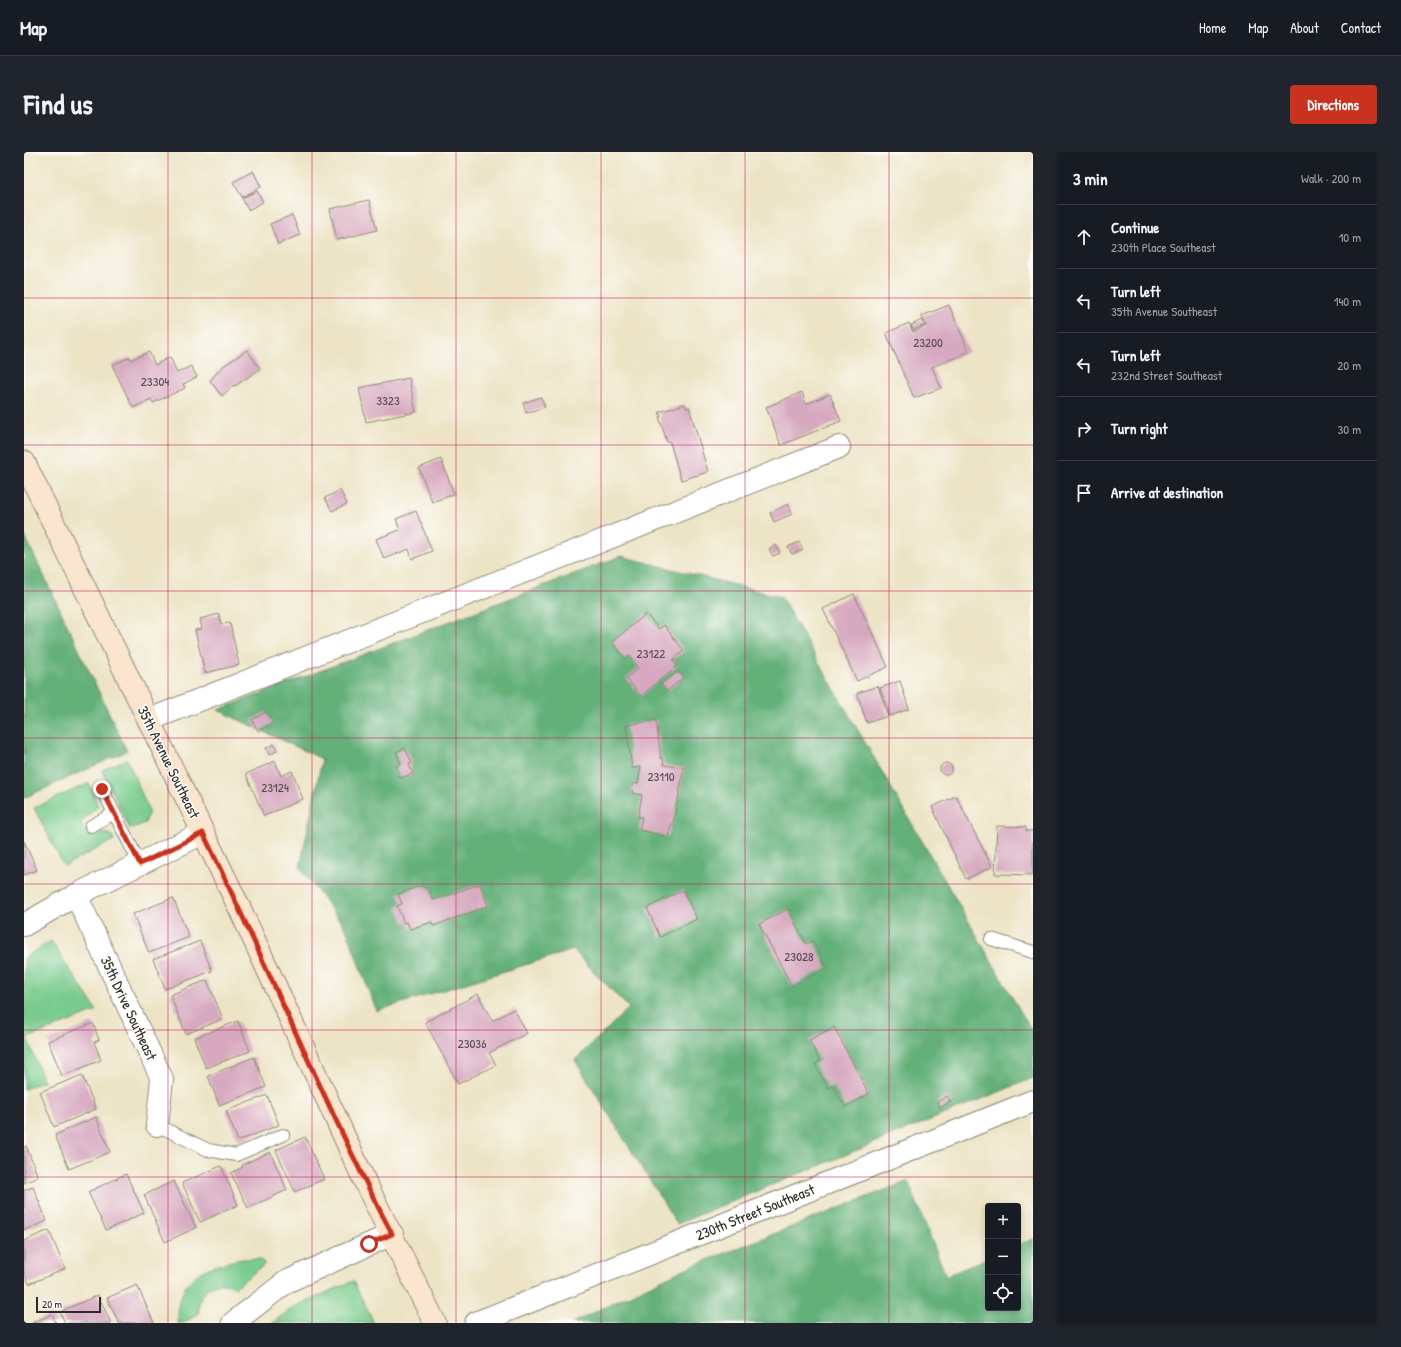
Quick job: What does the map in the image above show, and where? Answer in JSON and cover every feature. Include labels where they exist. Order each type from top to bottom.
[{"type":"street","points":[[149,720],[839,447]]},
{"type":"street","name":"35th Avenue Southeast","points":[[24,462],[251,932],[366,1184],[435,1323]]},
{"type":"street","points":[[24,925],[76,895],[203,833]]},
{"type":"street","name":"35th Drive Southeast","points":[[76,895],[162,1078],[158,1125]]},
{"type":"street","name":"230th Street Southeast","points":[[476,1323],[1033,1101]]},
{"type":"street","points":[[233,1323],[286,1282],[392,1234]]},
{"type":"lane","points":[[102,789],[140,864]]},
{"type":"lane","points":[[91,826],[114,813]]},
{"type":"lane","points":[[991,939],[1033,952]]},
{"type":"lane","points":[[158,1125],[208,1150],[236,1155],[283,1135]]},
{"type":"green space","points":[[24,534],[127,751],[24,798]]},
{"type":"green space","points":[[621,556],[781,597],[1033,1033],[1033,1078],[677,1224],[575,1060],[629,1008],[573,950],[376,1011],[346,929],[300,867],[322,759],[218,710]]},
{"type":"green space","points":[[127,759],[149,811],[145,823],[130,829],[102,770]]},
{"type":"green space","points":[[89,783],[98,806],[81,823],[88,835],[102,832],[112,835],[114,840],[64,866],[34,808]]},
{"type":"green space","points":[[51,941],[97,1011],[27,1038],[44,1081],[24,1089],[24,958]]},
{"type":"green space","points":[[908,1181],[946,1276],[985,1259],[985,1311],[1021,1311],[1021,1244],[1033,1239],[1033,1323],[572,1323],[682,1270]]},
{"type":"green space","points":[[242,1259],[260,1259],[265,1264],[235,1287],[220,1284],[208,1288],[201,1298],[199,1313],[184,1323],[178,1323],[178,1309],[180,1301],[183,1291],[189,1282],[204,1271],[213,1267]]},
{"type":"green space","points":[[353,1281],[374,1323],[272,1323],[294,1307]]},
{"type":"building","points":[[253,171],[261,187],[242,197],[233,182]]},
{"type":"building","points":[[257,191],[263,202],[248,210],[242,198]]},
{"type":"building","points":[[369,200],[377,230],[337,240],[330,209]]},
{"type":"building","points":[[292,215],[300,235],[278,244],[270,224]]},
{"type":"building","points":[[949,305],[969,352],[932,367],[941,388],[914,398],[886,333],[909,323],[913,332],[926,326],[922,316]]},
{"type":"building","points":[[922,320],[925,325],[913,330],[911,325]]},
{"type":"building","points":[[247,350],[260,369],[235,386],[234,385],[222,396],[210,381],[221,368]]},
{"type":"building","points":[[149,352],[155,365],[170,357],[177,373],[191,366],[197,377],[183,384],[185,388],[153,403],[151,399],[133,408],[112,365],[130,357],[131,360]]},
{"type":"building","points":[[409,378],[416,412],[366,422],[359,388]]},
{"type":"building","points":[[802,392],[806,404],[830,394],[841,421],[781,445],[766,407]]},
{"type":"building","points":[[541,397],[545,407],[526,413],[523,403]]},
{"type":"building","points":[[685,404],[686,408],[689,407],[708,472],[681,480],[670,442],[667,442],[659,417],[661,417],[659,412]]},
{"type":"building","points":[[441,459],[454,494],[432,502],[419,468]]},
{"type":"building","points":[[340,490],[347,504],[332,511],[325,498]]},
{"type":"building","points":[[788,504],[792,514],[774,522],[770,513]]},
{"type":"building","points":[[416,511],[432,551],[412,559],[409,549],[384,559],[376,539],[400,530],[396,519]]},
{"type":"building","points":[[799,542],[803,550],[792,554],[788,547]]},
{"type":"building","points":[[776,545],[780,553],[773,556],[769,549]]},
{"type":"building","points":[[854,594],[888,667],[857,681],[823,609]]},
{"type":"building","points":[[219,614],[221,624],[230,623],[239,665],[205,673],[195,630],[202,629],[200,619]]},
{"type":"building","points":[[646,614],[659,629],[664,625],[684,651],[673,660],[677,666],[641,696],[626,678],[638,668],[629,656],[625,659],[612,642]]},
{"type":"building","points":[[678,671],[684,677],[667,691],[661,684]]},
{"type":"building","points":[[900,681],[909,709],[890,716],[880,688]]},
{"type":"building","points":[[878,686],[888,716],[867,723],[857,693]]},
{"type":"building","points":[[266,712],[273,723],[258,731],[252,720]]},
{"type":"building","points":[[656,720],[661,758],[663,758],[664,765],[684,768],[673,824],[671,824],[668,837],[639,830],[642,817],[638,817],[642,795],[632,793],[633,783],[638,784],[641,767],[632,768],[626,725]]},
{"type":"building","points":[[274,744],[277,751],[269,755],[266,748]]},
{"type":"building","points":[[405,748],[412,763],[409,764],[413,774],[400,778],[396,766],[401,764],[396,752]]},
{"type":"building","points":[[275,761],[281,776],[292,771],[303,799],[264,816],[246,774]]},
{"type":"building","points":[[946,763],[950,765],[952,769],[950,773],[946,775],[942,773],[940,769],[942,765]]},
{"type":"building","points":[[956,796],[992,867],[966,879],[932,807]]},
{"type":"building","points":[[997,826],[1026,827],[1026,831],[1033,831],[1033,875],[995,874]]},
{"type":"building","points":[[24,841],[37,870],[24,875]]},
{"type":"building","points":[[480,884],[488,906],[433,926],[432,922],[410,929],[407,922],[404,923],[397,906],[402,904],[398,894],[423,885],[424,888],[429,887],[433,900]]},
{"type":"building","points":[[683,890],[697,919],[660,937],[647,908]]},
{"type":"building","points":[[173,898],[189,937],[149,953],[133,914]]},
{"type":"building","points":[[788,909],[806,944],[813,941],[827,968],[792,986],[759,924]]},
{"type":"building","points":[[200,941],[212,971],[165,989],[153,959]]},
{"type":"building","points":[[207,980],[223,1019],[186,1034],[170,995]]},
{"type":"building","points":[[478,994],[492,1021],[514,1009],[527,1033],[489,1053],[496,1065],[458,1084],[425,1022]]},
{"type":"building","points":[[238,1021],[250,1051],[206,1068],[194,1038]]},
{"type":"building","points":[[93,1023],[99,1040],[94,1042],[101,1060],[62,1076],[48,1041]]},
{"type":"building","points":[[834,1027],[869,1094],[845,1107],[833,1085],[828,1088],[815,1064],[820,1061],[809,1040]]},
{"type":"building","points":[[254,1057],[266,1087],[219,1105],[208,1076]]},
{"type":"building","points":[[82,1075],[96,1109],[54,1127],[40,1092]]},
{"type":"building","points":[[267,1095],[279,1125],[238,1141],[226,1111]]},
{"type":"building","points":[[947,1096],[951,1102],[940,1108],[937,1102]]},
{"type":"building","points":[[96,1117],[110,1152],[69,1169],[55,1135]]},
{"type":"building","points":[[305,1137],[324,1179],[295,1192],[276,1150]]},
{"type":"building","points":[[26,1146],[38,1177],[24,1183],[24,1147]]},
{"type":"building","points":[[270,1152],[287,1190],[248,1208],[231,1173],[243,1167],[242,1165]]},
{"type":"building","points":[[221,1166],[238,1205],[200,1222],[182,1183]]},
{"type":"building","points":[[126,1174],[144,1213],[106,1230],[88,1192]]},
{"type":"building","points":[[174,1181],[196,1228],[165,1242],[144,1195]]},
{"type":"building","points":[[33,1187],[47,1221],[24,1230],[24,1190]]},
{"type":"building","points":[[49,1230],[65,1269],[29,1284],[24,1272],[24,1241]]},
{"type":"building","points":[[137,1285],[154,1323],[119,1323],[107,1298]]},
{"type":"building","points":[[98,1295],[111,1323],[65,1323],[60,1312]]},
{"type":"building","points":[[52,1314],[56,1323],[32,1323]]},
{"type":"route","points":[[102,789],[140,864],[203,833],[251,932],[366,1184],[392,1234],[369,1244]]}]
